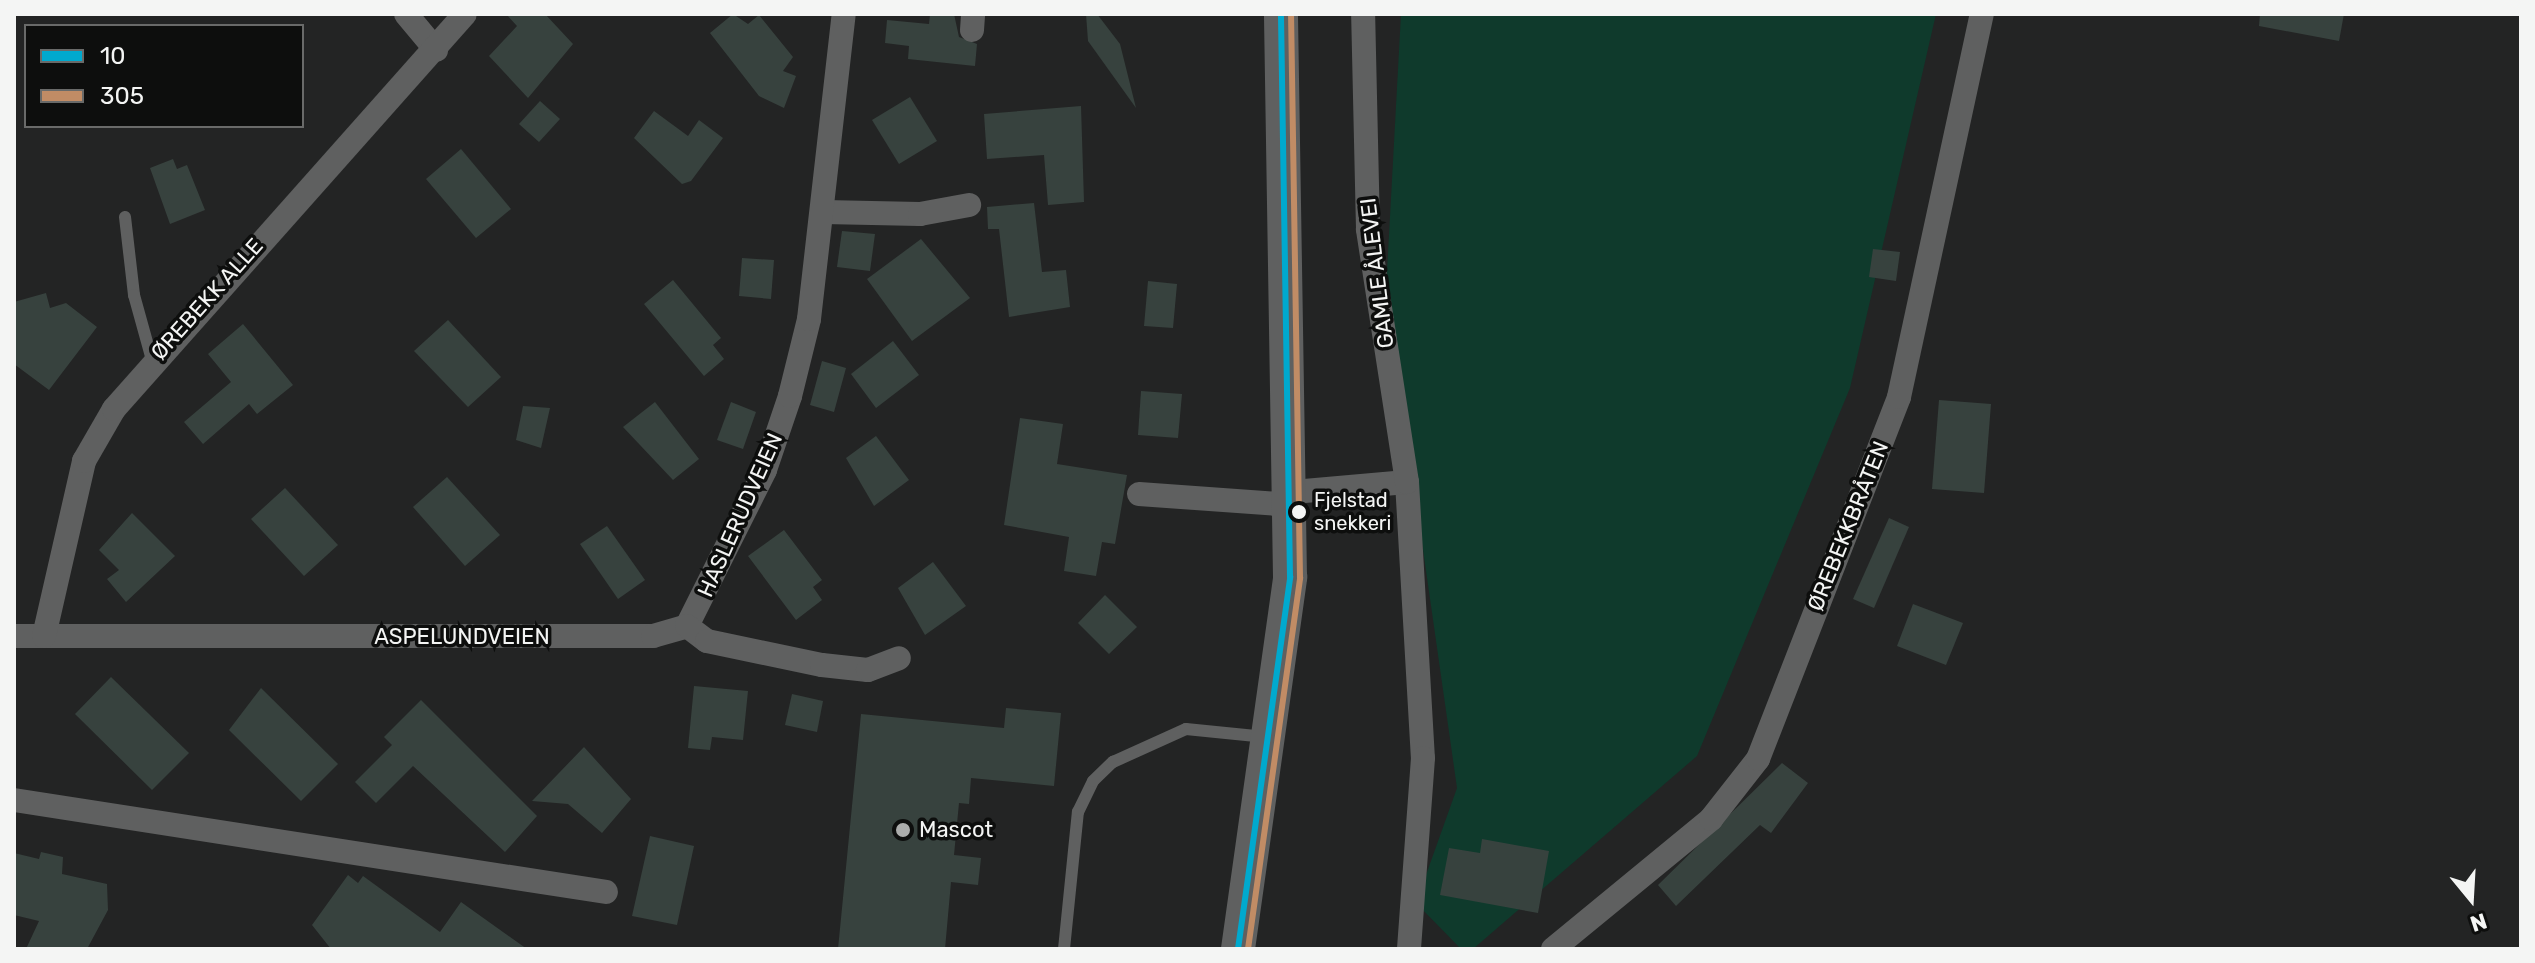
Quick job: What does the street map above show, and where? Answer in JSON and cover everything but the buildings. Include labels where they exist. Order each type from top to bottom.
[{"type":"main road","points":[[1238,949],[1273,737],[1293,498],[1281,14]]},
{"type":"street","points":[[406,14],[436,50]]},
{"type":"street","name":"ØREBEKK ALLE","points":[[44,636],[84,461],[152,360],[436,50],[465,14]]},
{"type":"street","name":"HASLERUDVEIEN","points":[[687,626],[765,470],[790,396],[824,212],[844,14]]},
{"type":"street","name":"GAMLE ÅLEVEI","points":[[1363,14],[1368,229],[1407,482],[1423,758],[1409,949]]},
{"type":"street","name":"ØREBEKKBRÅTEN","points":[[1553,949],[1711,819],[1758,759],[1899,397],[1982,14]]},
{"type":"street","points":[[824,212],[920,214],[969,205]]},
{"type":"street","points":[[1139,494],[1293,498],[1407,482]]},
{"type":"street","points":[[687,626],[707,641],[822,665],[868,670],[899,658]]},
{"type":"street","name":"ASPELUNDVEIEN","points":[[14,636],[653,636],[687,626]]},
{"type":"street","points":[[14,800],[606,892]]},
{"type":"lane","points":[[125,217],[134,295],[152,360]]},
{"type":"lane","points":[[1064,949],[1078,812],[1093,781],[1113,762],[1186,729],[1273,737]]},
{"type":"green space","points":[[1401,14],[1936,14],[1850,388],[1697,756],[1473,949],[1461,949],[1416,903],[1457,788],[1386,290]]},
{"type":"transit line","name":"10","points":[[1238,949],[1290,577],[1281,14]]},
{"type":"transit line","name":"305","points":[[1248,949],[1300,578],[1291,14]]},
{"type":"place","name":"Fjelstad snekkeri","points":[[1299,512]]},
{"type":"place","name":"Mascot","points":[[903,830]]}]
